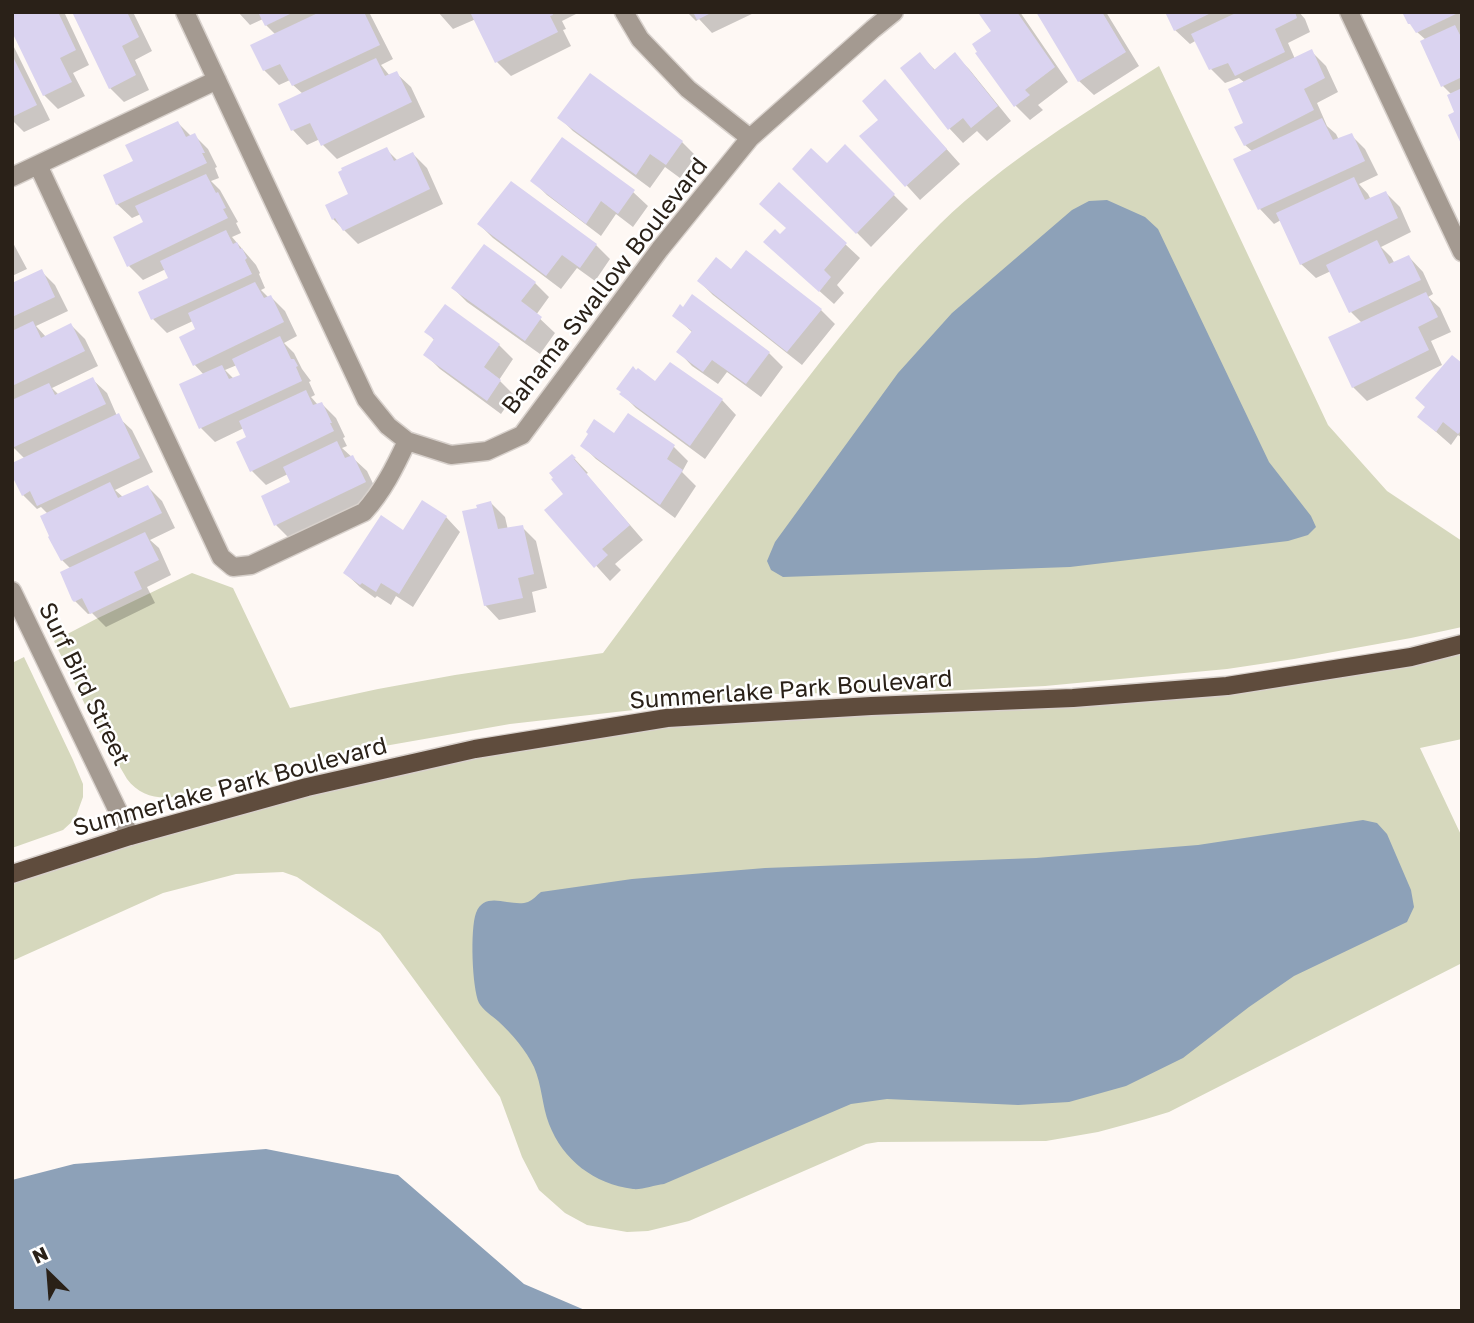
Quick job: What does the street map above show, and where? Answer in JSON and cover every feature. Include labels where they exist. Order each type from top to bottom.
[{"type":"main road","name":"Summerlake Park Boulevard","points":[[12,874],[130,836],[307,787],[462,752],[667,718],[1073,698],[1227,686],[1411,657],[1462,645]]},
{"type":"street","name":"Bahama Swallow Boulevard","points":[[185,12],[366,399],[388,426],[407,441],[451,455],[487,451],[522,435],[660,249],[750,138],[869,20],[894,12]]},
{"type":"street","points":[[624,12],[640,39],[688,89],[750,138]]},
{"type":"street","points":[[1349,12],[1462,252]]},
{"type":"street","points":[[12,177],[217,80]]},
{"type":"street","points":[[38,165],[221,557],[233,567],[251,565],[364,512],[377,498],[407,441]]},
{"type":"street","name":"Surf Bird Street","points":[[12,591],[130,836]]},
{"type":"green space","points":[[1159,66],[1328,425],[1387,491],[1462,541],[1462,627],[1227,669],[1045,686],[775,694],[510,724],[308,762],[174,797],[148,795],[127,779],[93,721],[54,641],[192,573],[233,588],[290,708],[455,675],[603,653],[786,406],[860,312],[919,245],[991,179],[1073,120]]},
{"type":"green space","points":[[1462,644],[1462,739],[1420,748],[1462,837],[1462,963],[1169,1112],[1098,1132],[1046,1141],[866,1144],[689,1221],[648,1231],[627,1232],[587,1225],[565,1213],[539,1190],[522,1157],[500,1097],[380,933],[297,877],[283,872],[236,874],[163,893],[12,961],[12,874],[317,785],[667,718],[1227,686]]},
{"type":"green space","points":[[24,657],[73,760],[83,784],[83,797],[75,819],[63,830],[12,848],[12,663]]},
{"type":"water","points":[[1107,200],[1145,217],[1158,229],[1269,462],[1311,516],[1316,527],[1308,535],[1288,541],[1070,567],[783,577],[771,570],[767,561],[775,542],[898,373],[952,313],[1072,210],[1089,201]]},
{"type":"water","points":[[1363,820],[1377,823],[1387,834],[1411,890],[1414,907],[1407,922],[1294,976],[1183,1058],[1126,1086],[1069,1102],[1018,1105],[887,1099],[851,1104],[664,1184],[644,1188],[633,1189],[605,1182],[571,1159],[549,1124],[539,1081],[531,1061],[513,1037],[481,1006],[475,985],[474,921],[480,906],[486,902],[521,903],[530,901],[541,892],[632,879],[765,868],[1036,858],[1198,845]]},
{"type":"water","points":[[266,1149],[398,1175],[524,1284],[587,1311],[12,1311],[12,1180],[74,1164]]},
{"type":"building","points":[[12,12],[58,12],[76,50],[60,58],[72,82],[43,96],[12,32]]},
{"type":"building","points":[[72,12],[127,12],[139,37],[122,46],[136,75],[109,89]]},
{"type":"building","points":[[258,12],[294,12],[265,26]]},
{"type":"building","points":[[320,12],[364,12],[380,45],[292,86],[280,64],[263,71],[250,45]]},
{"type":"building","points":[[552,12],[553,15],[550,16],[558,32],[495,63],[471,14]]},
{"type":"building","points":[[693,12],[713,12],[697,20]]},
{"type":"building","points":[[1017,12],[1055,67],[1025,90],[1030,95],[1014,107],[975,53],[977,52],[972,44],[991,31],[979,14]]},
{"type":"building","points":[[1036,12],[1102,12],[1126,52],[1078,82]]},
{"type":"building","points":[[1165,12],[1213,12],[1174,31]]},
{"type":"building","points":[[1238,12],[1295,12],[1297,18],[1275,29],[1285,52],[1235,76],[1228,63],[1209,70],[1191,34]]},
{"type":"building","points":[[1402,12],[1460,12],[1416,33]]},
{"type":"building","points":[[1455,25],[1462,39],[1462,77],[1441,87],[1420,41]]},
{"type":"building","points":[[1312,49],[1325,78],[1304,89],[1314,110],[1244,146],[1234,127],[1243,123],[1228,89]]},
{"type":"building","points":[[920,52],[934,70],[955,52],[998,106],[971,128],[963,118],[948,130],[900,68]]},
{"type":"building","points":[[12,55],[37,105],[12,117]]},
{"type":"building","points":[[376,58],[385,76],[397,71],[412,102],[321,146],[310,123],[291,131],[278,104]]},
{"type":"building","points":[[590,73],[683,141],[666,165],[650,154],[636,175],[557,118]]},
{"type":"building","points":[[885,79],[947,149],[905,187],[859,136],[878,120],[862,101]]},
{"type":"building","points":[[1462,88],[1462,146],[1448,115],[1454,112],[1447,95]]},
{"type":"building","points":[[1322,118],[1333,140],[1352,133],[1365,161],[1258,210],[1233,159]]},
{"type":"building","points":[[178,121],[186,137],[195,133],[207,163],[116,205],[103,175],[133,161],[125,145]]},
{"type":"building","points":[[562,137],[635,190],[618,214],[601,201],[586,224],[530,181]]},
{"type":"building","points":[[845,144],[895,194],[856,234],[792,169],[811,148],[827,163]]},
{"type":"building","points":[[387,147],[394,161],[413,152],[430,189],[343,231],[335,218],[332,220],[325,205],[348,194],[338,172],[341,168]]},
{"type":"building","points":[[206,174],[226,208],[223,209],[228,218],[127,267],[113,237],[143,222],[135,206]]},
{"type":"building","points":[[1354,177],[1365,200],[1386,191],[1398,218],[1300,265],[1276,213]]},
{"type":"building","points":[[511,181],[597,244],[580,268],[562,255],[546,276],[477,224]]},
{"type":"building","points":[[779,182],[847,243],[824,270],[831,277],[819,292],[763,242],[775,229],[780,234],[786,228],[759,204]]},
{"type":"building","points":[[226,230],[233,244],[237,242],[240,249],[242,248],[252,274],[151,320],[138,292],[168,278],[160,261]]},
{"type":"building","points":[[1377,240],[1389,264],[1409,255],[1421,280],[1349,313],[1326,265]]},
{"type":"building","points":[[484,244],[536,282],[521,301],[542,317],[525,341],[451,288]]},
{"type":"building","points":[[746,250],[822,309],[787,352],[697,281],[716,257],[731,269]]},
{"type":"building","points":[[42,269],[55,297],[12,317],[12,283]]},
{"type":"building","points":[[255,282],[264,298],[271,295],[284,322],[193,366],[179,337],[195,329],[188,313]]},
{"type":"building","points":[[1426,292],[1438,317],[1418,327],[1429,350],[1352,388],[1328,337]]},
{"type":"building","points":[[692,294],[770,352],[746,384],[712,360],[703,372],[676,352],[692,331],[672,316],[680,304],[683,307]]},
{"type":"building","points":[[445,304],[500,344],[484,367],[501,380],[487,401],[423,355],[434,339],[424,332]]},
{"type":"building","points":[[33,321],[41,338],[71,323],[85,351],[12,386],[12,331]]},
{"type":"building","points":[[280,336],[291,359],[294,359],[298,366],[296,367],[302,381],[199,429],[179,384],[222,365],[229,379],[240,375],[232,359]]},
{"type":"building","points":[[1452,355],[1462,363],[1462,430],[1458,434],[1443,422],[1436,432],[1417,417],[1425,407],[1415,398]]},
{"type":"building","points":[[670,362],[723,399],[690,446],[619,394],[621,392],[616,389],[633,366],[655,381]]},
{"type":"building","points":[[93,377],[106,404],[12,448],[12,400],[49,383],[55,395]]},
{"type":"building","points":[[306,390],[313,405],[322,402],[334,431],[250,472],[236,442],[246,437],[239,421]]},
{"type":"building","points":[[119,413],[140,458],[37,506],[30,491],[22,496],[12,476],[12,463]]},
{"type":"building","points":[[628,413],[675,445],[667,459],[683,470],[660,505],[580,446],[594,419],[614,433]]},
{"type":"building","points":[[337,441],[345,458],[353,455],[366,482],[274,526],[261,496],[290,482],[283,467]]},
{"type":"building","points":[[572,454],[630,525],[602,549],[608,555],[594,568],[544,510],[563,494],[549,473]]},
{"type":"building","points":[[110,482],[118,498],[148,485],[162,513],[61,561],[40,516]]},
{"type":"building","points":[[422,500],[447,516],[399,594],[381,583],[376,592],[343,573],[381,515],[403,530]]},
{"type":"building","points":[[491,501],[498,529],[523,525],[534,574],[518,578],[523,598],[484,606],[462,511]]},
{"type":"building","points":[[145,532],[159,560],[134,572],[142,589],[90,614],[82,598],[74,602],[72,600],[60,572]]}]
